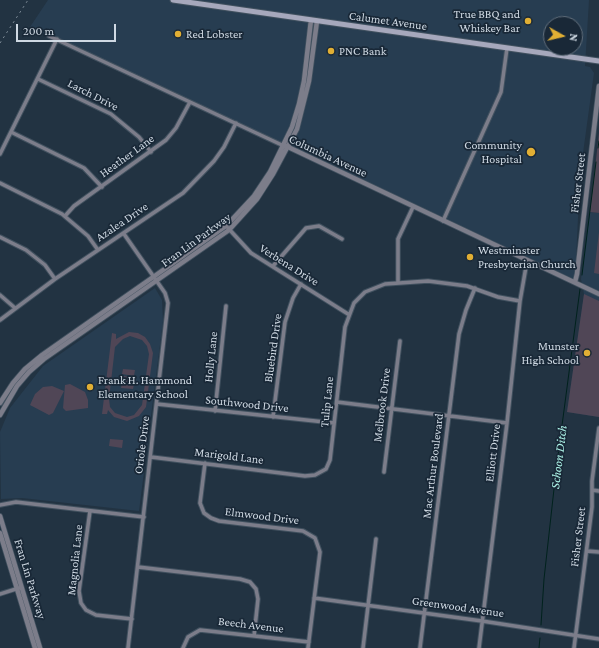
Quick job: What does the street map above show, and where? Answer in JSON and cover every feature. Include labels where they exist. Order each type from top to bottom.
[{"type":"main road","name":"Calumet Avenue","points":[[173,0],[599,61]]},
{"type":"street","name":"Fran Lin Parkway","points":[[286,147],[300,104],[311,20]]},
{"type":"street","name":"Fran Lin Parkway","points":[[0,403],[13,383],[25,369],[42,355],[228,228],[254,196],[297,129],[304,106],[317,21]]},
{"type":"street","name":"Columbia Avenue","points":[[49,36],[599,294]]},
{"type":"street","points":[[0,154],[57,39]]},
{"type":"street","points":[[443,221],[501,92],[507,48]]},
{"type":"street","name":"Larch Drive","points":[[38,79],[111,114],[139,137],[150,152]]},
{"type":"street","name":"Fisher Street","points":[[575,282],[599,86]]},
{"type":"street","name":"Heather Lane","points":[[65,216],[74,206],[166,140],[176,128],[190,102]]},
{"type":"street","name":"Azalea Drive","points":[[0,320],[56,278],[124,234],[182,193],[202,174],[224,146],[236,124]]},
{"type":"street","points":[[11,132],[84,168],[102,187]]},
{"type":"street","points":[[0,183],[45,204],[65,216],[88,236],[98,250]]},
{"type":"street","points":[[398,282],[398,239],[413,207]]},
{"type":"street","points":[[273,266],[306,228],[319,226],[342,239]]},
{"type":"street","name":"Verbena Drive","points":[[228,228],[251,253],[348,314]]},
{"type":"street","name":"Oriole Drive","points":[[124,234],[156,278],[165,293],[168,303],[128,648]]},
{"type":"street","points":[[0,237],[26,250],[45,265],[56,278]]},
{"type":"street","name":"Elliott Drive","points":[[479,648],[507,423],[520,301],[527,261]]},
{"type":"street","name":"Fran Lin Parkway","points":[[0,415],[1,409],[29,372],[44,359],[156,278]]},
{"type":"street","points":[[348,314],[354,304],[365,292],[385,284],[398,282],[442,282],[475,288],[498,297],[520,301]]},
{"type":"street","name":"Bluebird Drive","points":[[274,417],[285,322],[293,298],[301,284]]},
{"type":"street","name":"Mac Arthur Boulevard","points":[[420,648],[459,334],[466,310],[475,288]]},
{"type":"street","points":[[0,295],[15,308]]},
{"type":"street","name":"Holly Lane","points":[[215,411],[226,306]]},
{"type":"street","name":"Tulip Lane","points":[[305,476],[315,475],[326,468],[330,460],[345,327],[348,314]]},
{"type":"street","name":"Melbrook Drive","points":[[384,472],[400,341]]},
{"type":"street","points":[[337,402],[507,423]]},
{"type":"street","name":"Southwood Drive","points":[[157,404],[334,423]]},
{"type":"street","name":"Fisher Street","points":[[574,648],[587,551],[599,428]]},
{"type":"street","name":"Marigold Lane","points":[[151,457],[305,476]]},
{"type":"street","name":"Elmwood Drive","points":[[205,464],[200,503],[204,513],[211,518],[219,521],[303,531],[312,535],[318,543],[320,552],[314,598]]},
{"type":"street","points":[[592,490],[599,491]]},
{"type":"street","points":[[0,505],[16,502],[144,517]]},
{"type":"street","name":"Magnolia Lane","points":[[90,511],[79,591],[81,603],[86,610],[96,615],[132,619]]},
{"type":"street","name":"Fran Lin Parkway","points":[[0,516],[35,648]]},
{"type":"street","name":"Fran Lin Parkway","points":[[0,533],[40,648]]},
{"type":"street","points":[[363,648],[376,539]]},
{"type":"street","points":[[587,551],[599,552]]},
{"type":"street","points":[[138,567],[240,579],[250,582],[256,589],[258,599],[254,636]]},
{"type":"street","points":[[0,594],[20,588]]},
{"type":"street","points":[[308,648],[314,598]]},
{"type":"street","name":"Greenwood Avenue","points":[[314,598],[424,612],[599,640]]},
{"type":"street","name":"Beech Avenue","points":[[183,648],[184,642],[191,634],[203,630],[309,642]]},
{"type":"shaded area","points":[[48,0],[589,0],[585,66],[590,67],[594,73],[580,175],[575,282],[30,27]]},
{"type":"shaded area","points":[[599,133],[599,213],[590,212]]},
{"type":"shaded area","name":"Munster High School","points":[[590,212],[599,213],[599,417],[567,412],[584,294],[581,279]]},
{"type":"shaded area","points":[[599,232],[599,274],[594,273]]},
{"type":"shaded area","name":"Frank H. Hammond Elementary School","points":[[155,288],[162,300],[163,321],[139,511],[22,498],[1,499],[0,432],[10,408],[43,366]]},
{"type":"shaded area","name":"Munster High School","points":[[584,294],[599,301],[599,417],[567,412]]},
{"type":"shaded area","points":[[129,332],[138,333],[145,337],[150,344],[153,353],[146,407],[139,416],[127,421],[114,417],[108,410],[107,414],[102,414],[112,333],[116,334],[116,339]],"holes":[[[130,336],[142,340],[147,346],[149,354],[142,405],[134,415],[127,417],[115,413],[110,407],[109,399],[115,347],[123,339]]]},
{"type":"shaded area","points":[[123,369],[135,370],[134,376],[122,374]]},
{"type":"shaded area","points":[[122,376],[134,377],[134,383],[122,381]]},
{"type":"shaded area","points":[[122,383],[134,384],[133,389],[121,388]]},
{"type":"shaded area","points":[[70,384],[85,392],[88,400],[88,408],[66,411],[63,408],[65,385]]},
{"type":"shaded area","points":[[52,386],[64,391],[53,413],[49,415],[30,405],[35,394],[43,387]]},
{"type":"shaded area","points":[[110,439],[123,440],[122,448],[109,446]]},
{"type":"waterway","name":"Schoon Ditch","points":[[598,148],[599,141]]},
{"type":"waterway","name":"Schoon Ditch","points":[[582,275],[596,162]]},
{"type":"waterway","name":"Schoon Ditch","points":[[541,625],[544,579],[556,471],[580,289]]},
{"type":"waterway","name":"Schoon Ditch","points":[[539,648],[540,638]]},
{"type":"railway","points":[[0,43],[28,0]]},
{"type":"place","name":"True BBQ and Whiskey Bar","points":[[528,21]]},
{"type":"place","name":"Red Lobster","points":[[178,34]]},
{"type":"place","name":"PNC Bank","points":[[331,51]]},
{"type":"place","name":"Community Hospital","points":[[531,152]]},
{"type":"place","name":"Westminster Presbyterian Church","points":[[470,257]]},
{"type":"place","name":"Munster High School","points":[[587,353]]},
{"type":"place","name":"Frank H. Hammond Elementary School","points":[[90,387]]}]
